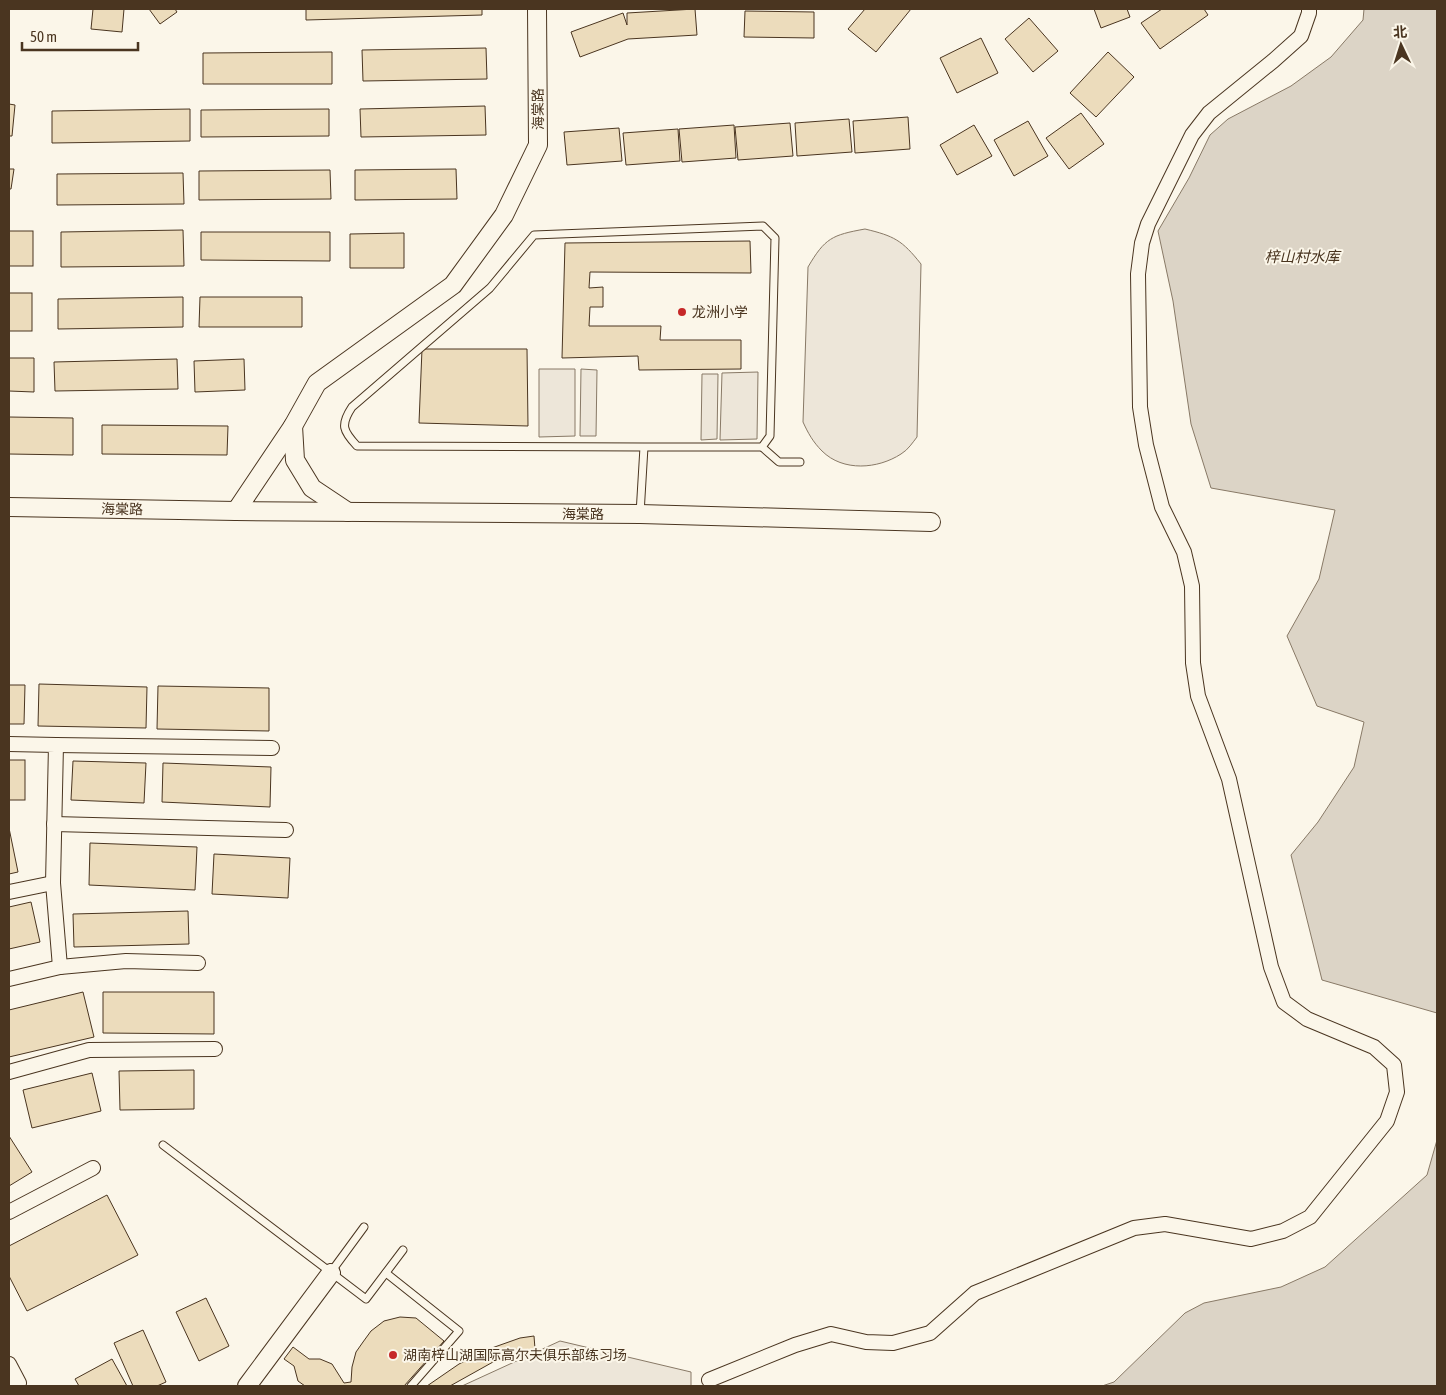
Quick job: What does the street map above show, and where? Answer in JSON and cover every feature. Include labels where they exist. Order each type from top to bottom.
[{"type":"street","name":"海棠路","points":[[236,511],[293,426],[317,383],[453,285],[504,214],[538,146],[536,9]]},
{"type":"street","points":[[709,1380],[794,1345],[831,1334],[866,1342],[893,1343],[930,1333],[975,1293],[1134,1228],[1165,1224],[1251,1239],[1283,1231],[1310,1217],[1387,1122],[1397,1092],[1394,1066],[1374,1047],[1307,1019],[1284,1002],[1271,967],[1229,779],[1198,696],[1193,663],[1192,586],[1184,552],[1162,507],[1146,445],[1140,407],[1138,274],[1142,243],[1148,224],[1192,135],[1209,113],[1273,61],[1300,36],[1309,9]]},
{"type":"street","points":[[293,426],[295,460],[312,488],[348,512]]},
{"type":"street","name":"海棠路","points":[[9,507],[640,514],[931,522]]},
{"type":"street","points":[[9,744],[272,748]]},
{"type":"street","points":[[56,745],[53,883],[60,966]]},
{"type":"street","points":[[54,824],[286,830]]},
{"type":"street","points":[[9,892],[53,883]]},
{"type":"street","points":[[9,979],[60,966],[126,961],[198,963]]},
{"type":"street","points":[[9,1072],[88,1050],[215,1049]]},
{"type":"street","points":[[9,1212],[93,1168]]},
{"type":"street","points":[[247,1386],[331,1273]]},
{"type":"street","points":[[9,1364],[18,1383],[13,1386]]},
{"type":"lane","points":[[762,446],[770,436],[775,238],[763,226],[534,235],[490,288],[352,407],[345,418],[345,432],[357,446],[762,446],[780,462],[800,462]]},
{"type":"lane","points":[[640,514],[644,447]]},
{"type":"lane","points":[[163,1145],[366,1299],[403,1250]]},
{"type":"lane","points":[[331,1273],[364,1227]]},
{"type":"lane","points":[[386,1273],[459,1330],[411,1386]]},
{"type":"shaded area","points":[[865,229],[897,240],[921,264],[917,437],[906,450],[892,459],[882,463],[861,466],[850,465],[830,458],[816,444],[803,422],[808,267],[819,250],[831,239],[845,233]]},
{"type":"shaded area","points":[[539,369],[575,369],[575,436],[539,437]]},
{"type":"shaded area","points":[[581,369],[597,370],[596,436],[580,436]]},
{"type":"shaded area","points":[[758,372],[757,439],[720,440],[722,373]]},
{"type":"shaded area","points":[[702,374],[718,374],[717,439],[701,440]]},
{"type":"shaded area","points":[[560,1341],[691,1372],[691,1386],[462,1386]]},
{"type":"water","name":"梓山村水库","points":[[1364,9],[1437,9],[1437,1013],[1322,980],[1291,855],[1318,822],[1354,767],[1364,722],[1317,706],[1287,636],[1319,579],[1335,510],[1211,488],[1191,424],[1173,301],[1158,231],[1189,178],[1210,135],[1228,119],[1291,86],[1331,57],[1363,20]]},
{"type":"water","points":[[1437,1140],[1437,1386],[1102,1386],[1114,1382],[1185,1313],[1204,1303],[1281,1287],[1325,1267],[1427,1175]]},
{"type":"building","points":[[93,9],[124,9],[122,32],[91,29]]},
{"type":"building","points":[[149,9],[175,9],[177,12],[160,24]]},
{"type":"building","points":[[306,9],[482,9],[482,15],[306,20]]},
{"type":"building","points":[[695,9],[697,35],[628,39],[580,57],[571,32],[623,13],[627,25],[627,13]]},
{"type":"building","points":[[865,9],[911,9],[876,52],[848,29]]},
{"type":"building","points":[[1094,9],[1127,9],[1130,17],[1101,28]]},
{"type":"building","points":[[1162,9],[1204,9],[1208,15],[1160,49],[1141,23]]},
{"type":"building","points":[[745,11],[814,12],[814,38],[744,37]]},
{"type":"building","points":[[1029,18],[1058,51],[1033,72],[1005,39]]},
{"type":"building","points":[[981,38],[998,73],[957,93],[940,58]]},
{"type":"building","points":[[486,48],[487,79],[363,81],[362,50]]},
{"type":"building","points":[[332,52],[332,84],[203,84],[203,53]]},
{"type":"building","points":[[1108,52],[1134,77],[1096,117],[1070,93]]},
{"type":"building","points":[[9,104],[15,105],[12,136],[9,136]]},
{"type":"building","points":[[485,106],[486,135],[361,137],[360,109]]},
{"type":"building","points":[[190,109],[190,141],[52,143],[52,111]]},
{"type":"building","points":[[329,109],[329,136],[201,137],[201,110]]},
{"type":"building","points":[[1081,113],[1104,144],[1069,169],[1046,138]]},
{"type":"building","points":[[908,117],[910,149],[855,153],[853,121]]},
{"type":"building","points":[[849,119],[852,152],[797,156],[795,123]]},
{"type":"building","points":[[1028,121],[1048,156],[1014,176],[994,140]]},
{"type":"building","points":[[790,123],[793,156],[738,160],[735,127]]},
{"type":"building","points":[[734,125],[736,158],[682,162],[679,129]]},
{"type":"building","points":[[974,125],[992,156],[957,175],[940,145]]},
{"type":"building","points":[[619,128],[622,161],[567,165],[564,132]]},
{"type":"building","points":[[678,129],[680,161],[626,165],[623,133]]},
{"type":"building","points":[[9,169],[14,169],[11,189],[9,189]]},
{"type":"building","points":[[456,169],[457,199],[355,200],[355,170]]},
{"type":"building","points":[[330,170],[331,199],[199,200],[199,171]]},
{"type":"building","points":[[183,173],[184,204],[57,205],[57,174]]},
{"type":"building","points":[[183,230],[184,266],[61,267],[61,232]]},
{"type":"building","points":[[9,231],[33,231],[33,266],[9,266]]},
{"type":"building","points":[[201,232],[330,232],[330,261],[201,260]]},
{"type":"building","points":[[404,233],[404,268],[350,268],[350,234]]},
{"type":"building","points":[[750,241],[751,273],[590,272],[589,288],[603,287],[603,307],[590,307],[589,326],[661,326],[660,340],[741,340],[741,369],[639,370],[638,356],[562,358],[565,243]]},
{"type":"building","points":[[9,293],[32,293],[32,331],[9,331]]},
{"type":"building","points":[[183,297],[183,327],[58,329],[58,299]]},
{"type":"building","points":[[200,297],[302,297],[302,327],[199,327]]},
{"type":"building","points":[[422,349],[527,349],[528,426],[419,423]]},
{"type":"building","points":[[9,358],[34,358],[34,392],[9,391]]},
{"type":"building","points":[[177,359],[178,389],[55,391],[54,362]]},
{"type":"building","points":[[244,359],[245,390],[195,392],[194,361]]},
{"type":"building","points":[[9,417],[73,418],[73,455],[9,454]]},
{"type":"building","points":[[102,425],[228,426],[227,455],[102,454]]},
{"type":"building","points":[[39,684],[147,687],[146,728],[38,726]]},
{"type":"building","points":[[9,685],[25,685],[24,724],[9,724]]},
{"type":"building","points":[[158,686],[269,688],[269,731],[157,729]]},
{"type":"building","points":[[9,760],[25,760],[25,800],[9,800]]},
{"type":"building","points":[[73,761],[146,763],[144,803],[71,800]]},
{"type":"building","points":[[163,763],[271,767],[270,807],[162,802]]},
{"type":"building","points":[[9,828],[18,872],[9,874]]},
{"type":"building","points":[[90,843],[197,847],[195,890],[89,885]]},
{"type":"building","points":[[214,854],[290,858],[288,898],[212,894]]},
{"type":"building","points":[[31,902],[40,942],[9,949],[9,907]]},
{"type":"building","points":[[188,911],[189,944],[74,947],[73,914]]},
{"type":"building","points":[[83,992],[94,1037],[9,1057],[9,1010]]},
{"type":"building","points":[[103,992],[214,992],[214,1034],[103,1033]]},
{"type":"building","points":[[194,1070],[194,1109],[120,1110],[119,1071]]},
{"type":"building","points":[[92,1073],[101,1111],[32,1128],[23,1090]]},
{"type":"building","points":[[9,1136],[32,1172],[9,1186]]},
{"type":"building","points":[[107,1195],[138,1255],[27,1311],[9,1276],[9,1246]]},
{"type":"building","points":[[206,1298],[229,1346],[199,1361],[176,1312]]},
{"type":"building","name":"湖南梓山湖国际高尔夫俱乐部练习场","points":[[400,1317],[416,1318],[444,1341],[404,1386],[305,1386],[298,1381],[294,1366],[284,1359],[293,1347],[309,1359],[320,1359],[332,1364],[344,1383],[351,1382],[356,1352],[371,1331],[384,1321]]},
{"type":"building","points":[[143,1330],[166,1382],[157,1386],[133,1386],[114,1343]]},
{"type":"building","points":[[534,1336],[535,1349],[493,1362],[450,1386],[427,1386],[459,1364],[489,1349],[520,1338]]},
{"type":"building","points":[[112,1359],[127,1386],[79,1386],[75,1379]]},
{"type":"place","name":"龙洲小学","points":[[682,312]]},
{"type":"place","name":"湖南梓山湖国际高尔夫俱乐部练习场","points":[[393,1355]]}]
